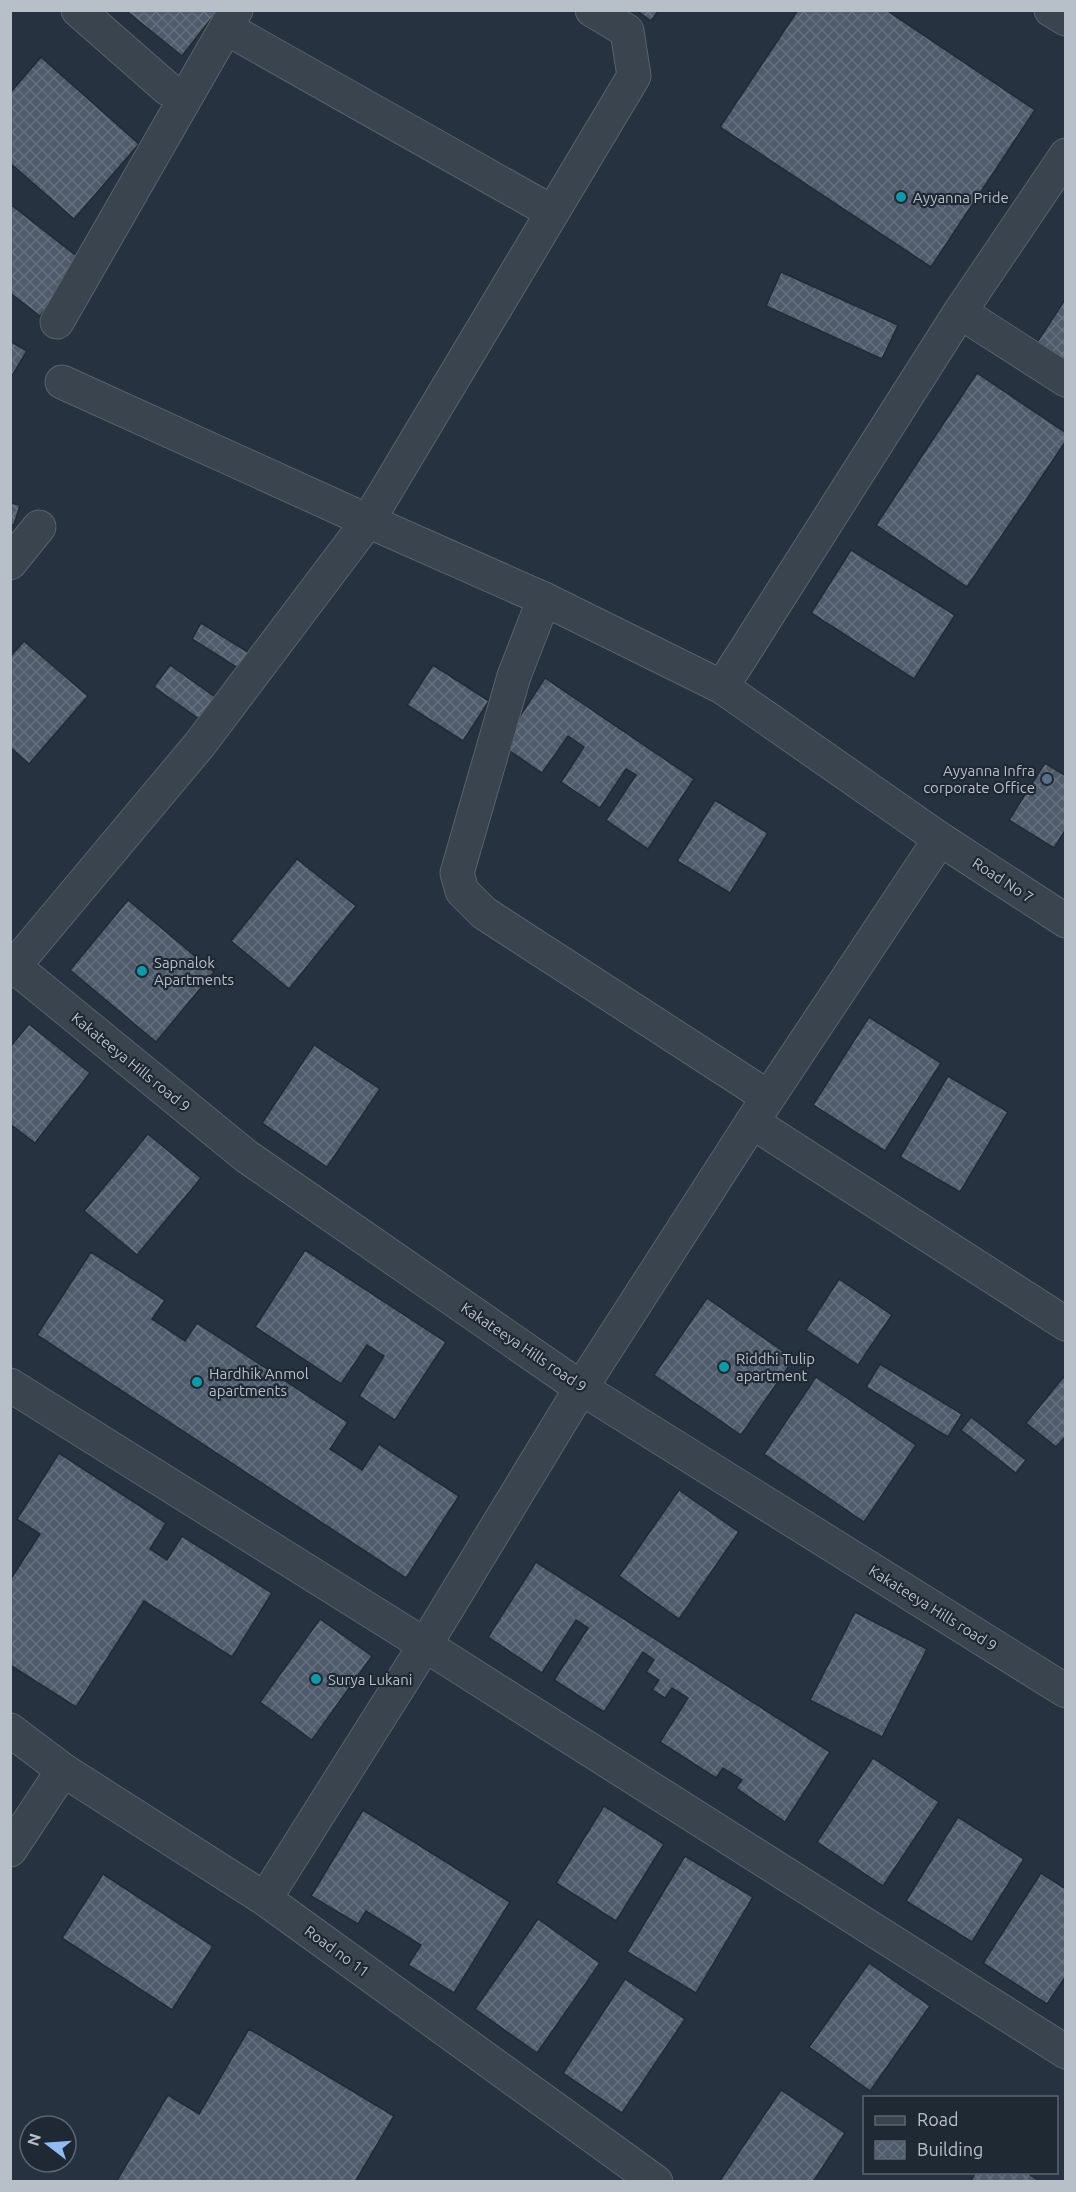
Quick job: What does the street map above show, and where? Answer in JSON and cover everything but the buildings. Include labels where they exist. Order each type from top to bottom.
[{"type":"street","points":[[78,10],[168,89]]},
{"type":"street","points":[[12,967],[200,744],[368,521],[634,76],[627,31],[592,10]]},
{"type":"street","points":[[1051,10],[1065,19]]},
{"type":"street","points":[[57,322],[231,19],[552,212]]},
{"type":"street","points":[[722,687],[960,312],[1065,155]]},
{"type":"street","points":[[960,312],[1065,380]]},
{"type":"street","name":"Road No 7","points":[[62,382],[544,599],[722,687],[940,839],[1065,921]]},
{"type":"street","points":[[10,563],[39,527]]},
{"type":"street","points":[[544,599],[514,676],[479,794],[458,873],[462,891],[484,913],[1065,1324]]},
{"type":"street","points":[[265,1899],[425,1645],[581,1388],[760,1110],[940,839]]},
{"type":"street","name":"Kakateeya Hills road 9","points":[[12,967],[246,1155],[581,1388],[1065,1691]]},
{"type":"street","points":[[10,1385],[425,1645],[1065,2052]]},
{"type":"street","name":"Road no 11","points":[[10,1730],[63,1770],[265,1899],[656,2181]]},
{"type":"street","points":[[10,1850],[63,1770]]},
{"type":"place","name":"Ayyanna Pride","points":[[901,197]]},
{"type":"place","name":"Ayyanna Infra corporate Office","points":[[1047,779]]},
{"type":"place","name":"Sapnalok Apartments","points":[[142,971]]},
{"type":"place","name":"Riddhi Tulip apartment","points":[[724,1367]]},
{"type":"place","name":"Hardhik Anmol apartments","points":[[197,1382]]},
{"type":"place","name":"Surya Lukani","points":[[316,1679]]}]
